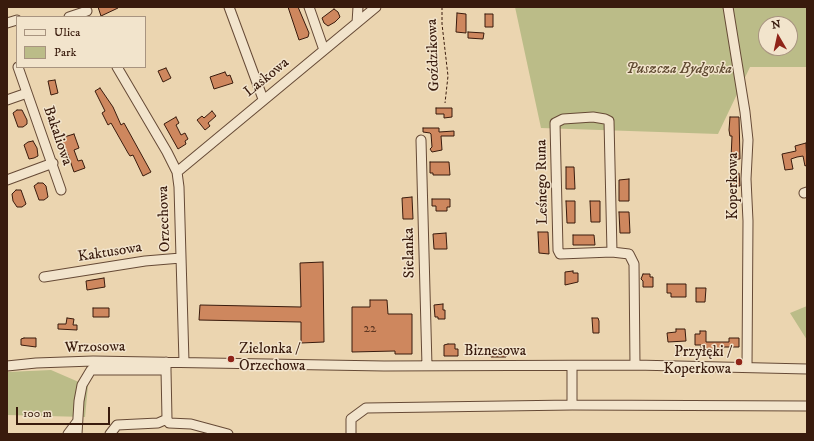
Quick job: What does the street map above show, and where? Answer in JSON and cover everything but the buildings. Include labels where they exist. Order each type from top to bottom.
[{"type":"street","points":[[229,7],[263,99]]},
{"type":"street","points":[[309,7],[324,50]]},
{"type":"street","points":[[358,7],[358,23]]},
{"type":"street","name":"Laskowa","points":[[177,172],[263,99],[376,7]]},
{"type":"street","name":"Koperkowa","points":[[728,7],[748,140],[746,179],[748,221],[747,367]]},
{"type":"street","points":[[73,16],[88,12]]},
{"type":"street","name":"Bakaliowa","points":[[18,68],[53,163],[61,190]]},
{"type":"street","name":"Orzechowa","points":[[118,68],[167,152],[177,172],[179,187],[184,362]]},
{"type":"street","name":"Bakaliowa","points":[[7,100],[27,93]]},
{"type":"street","name":"Leśnego Runa","points":[[612,252],[609,122],[605,119],[594,118],[564,119],[555,124],[558,250],[560,254],[612,252],[629,254],[634,264],[634,365]]},
{"type":"street","name":"Sielanka","points":[[421,140],[427,366]]},
{"type":"street","points":[[7,180],[53,163]]},
{"type":"street","name":"Kaktusowa","points":[[44,277],[145,261],[181,258]]},
{"type":"street","name":"Wrzosowa","points":[[7,366],[36,363],[93,361],[166,366],[184,362]]},
{"type":"street","name":"Biznesowa","points":[[184,362],[427,366],[634,365],[807,369]]},
{"type":"street","points":[[77,434],[77,422],[82,385],[91,370],[166,366],[167,419],[170,423],[192,424],[228,434]]},
{"type":"street","points":[[572,366],[572,405]]},
{"type":"street","points":[[351,434],[351,419],[366,408],[572,405],[807,406]]},
{"type":"street","points":[[110,434],[117,425],[158,423],[167,419]]},
{"type":"street","points":[[68,434],[77,422]]},
{"type":"path","name":"Goździkowa","points":[[442,7],[442,24],[448,76],[445,103]]},
{"type":"green space","name":"Puszcza Bydgoska","points":[[515,7],[807,7],[807,67],[750,67],[718,134],[541,128]]},
{"type":"green space","points":[[807,306],[807,340],[790,313]]},
{"type":"green space","points":[[51,370],[88,386],[85,417],[7,415],[7,372]]},
{"type":"place","name":"Zielonka / Orzechowa","points":[[231,359]]},
{"type":"place","name":"Przyłęki / Koperkowa","points":[[739,362]]}]
